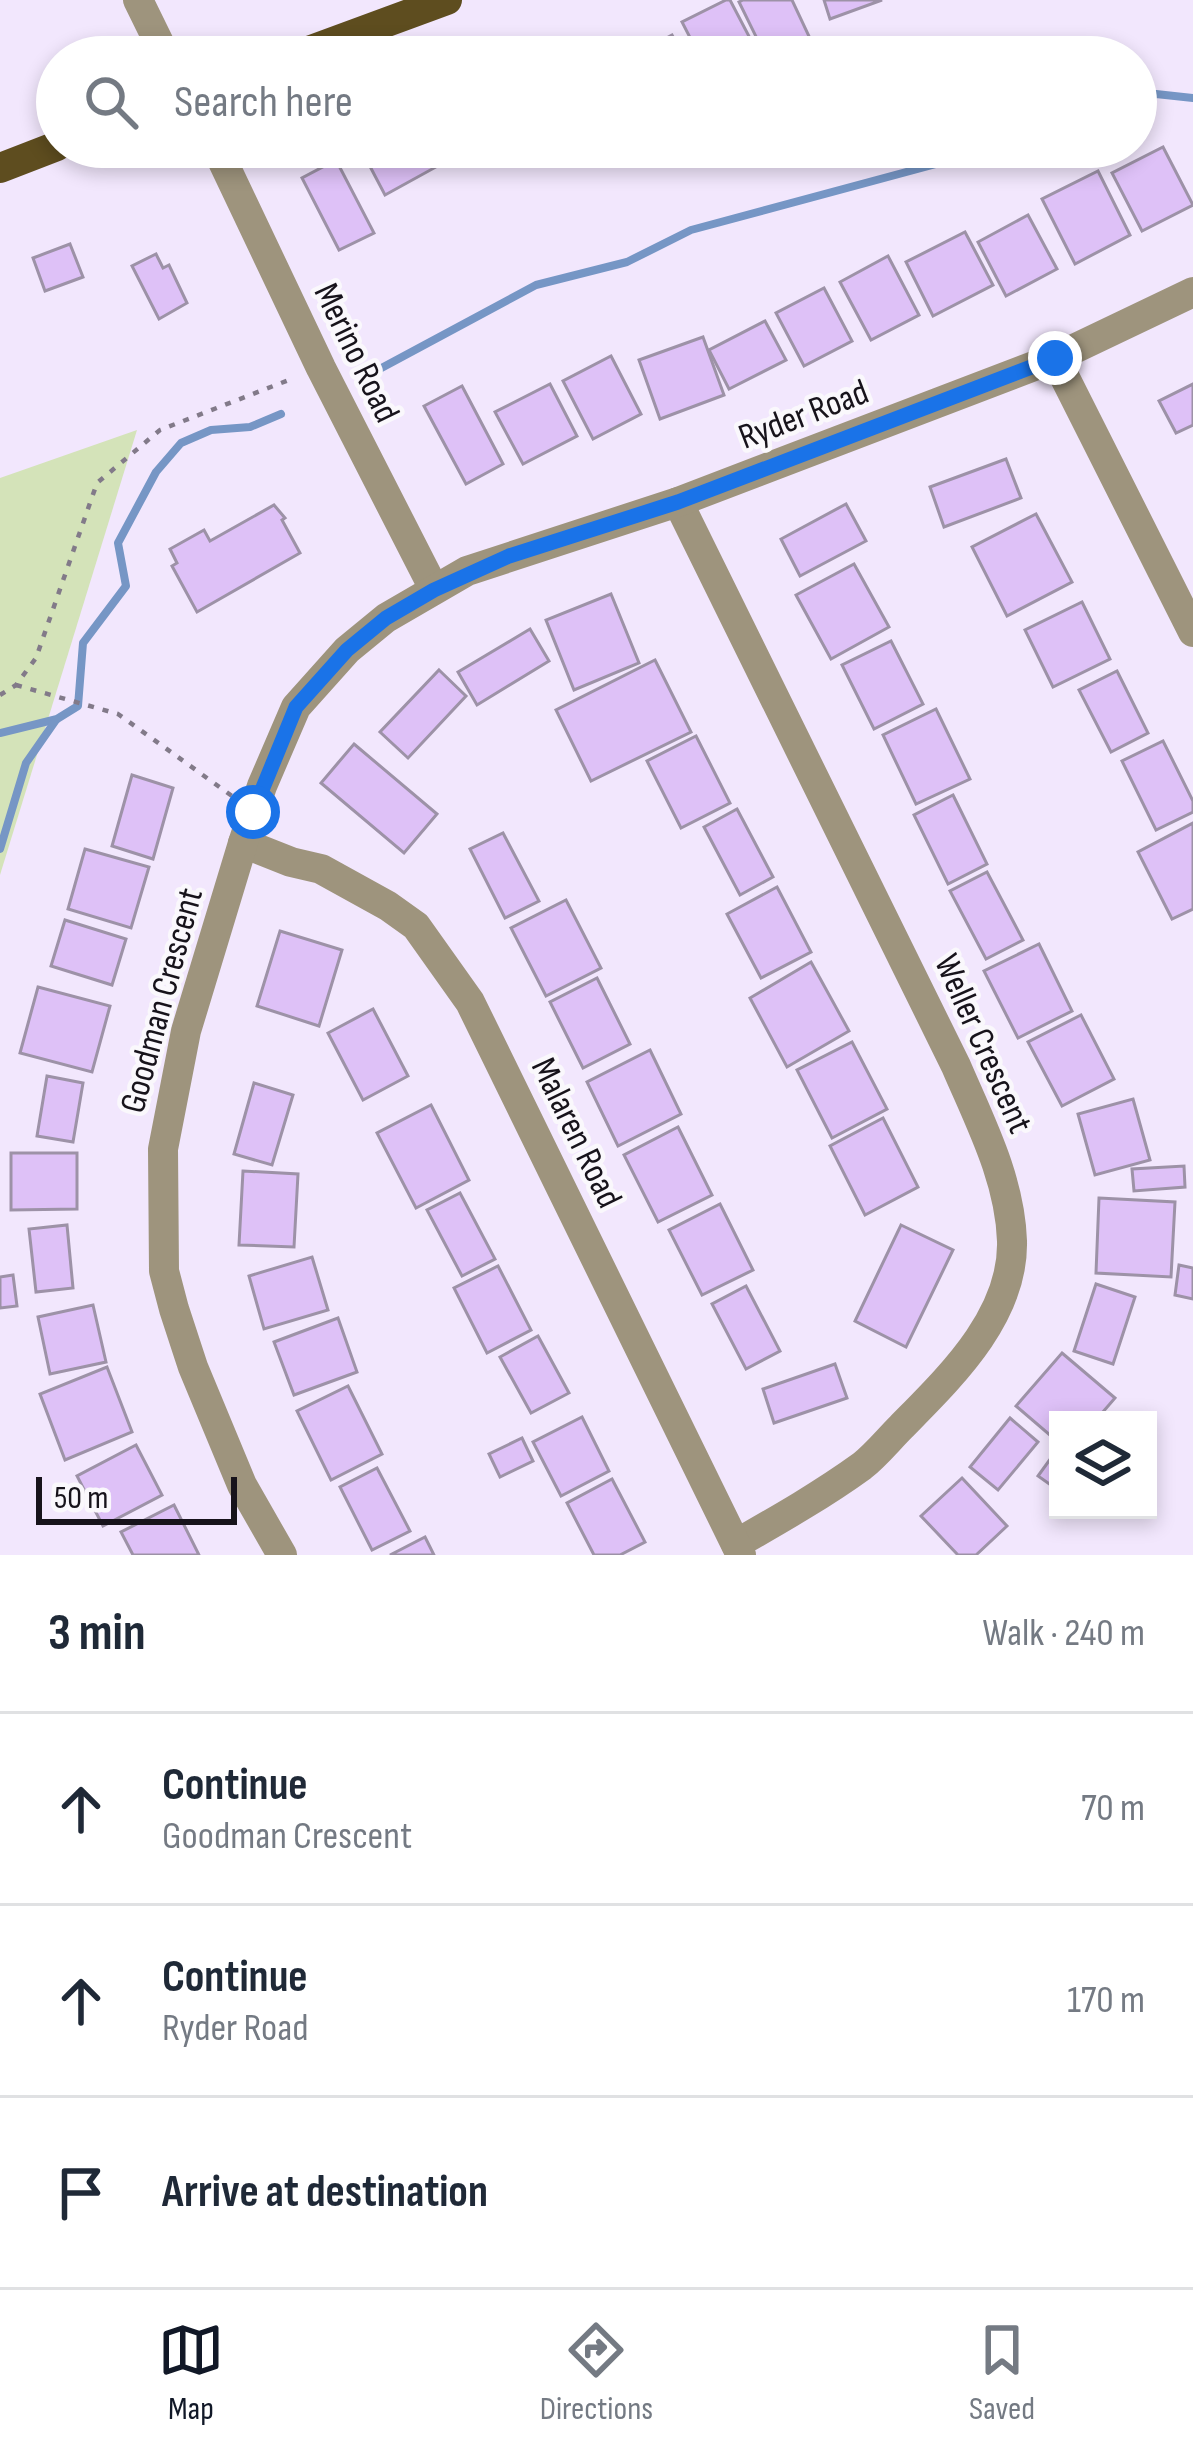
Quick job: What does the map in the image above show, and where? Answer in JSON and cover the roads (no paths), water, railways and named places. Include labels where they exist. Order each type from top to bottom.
[{"type":"main road","points":[[349,36],[447,0]]},
{"type":"main road","points":[[0,168],[36,154]]},
{"type":"street","points":[[138,0],[156,36]]},
{"type":"street","name":"Merino Road","points":[[227,168],[321,368],[434,590]]},
{"type":"street","name":"Ryder Road","points":[[434,590],[509,556],[678,502],[1055,358],[1193,292]]},
{"type":"street","points":[[1055,358],[1193,632]]},
{"type":"street","name":"Weller Crescent","points":[[678,502],[956,1066],[991,1146],[1009,1203],[1012,1247],[989,1321],[936,1391],[864,1465],[739,1549]]},
{"type":"street","name":"Goodman Crescent","points":[[282,1555],[242,1484],[214,1420],[164,1271],[163,1149],[186,1031],[242,843],[296,707],[347,650],[386,618],[434,590]]},
{"type":"street","name":"Malaren Road","points":[[242,843],[321,869],[388,906],[416,926],[470,1001],[739,1549]]},
{"type":"waterway","points":[[1157,94],[1193,98]]},
{"type":"waterway","points":[[374,372],[536,285],[627,262],[691,230],[921,168]]},
{"type":"waterway","points":[[0,733],[57,719],[78,706],[83,643],[126,586],[118,543],[156,472],[181,443],[211,430],[250,427],[281,414]]},
{"type":"waterway","points":[[0,849],[26,763],[56,720]]}]
